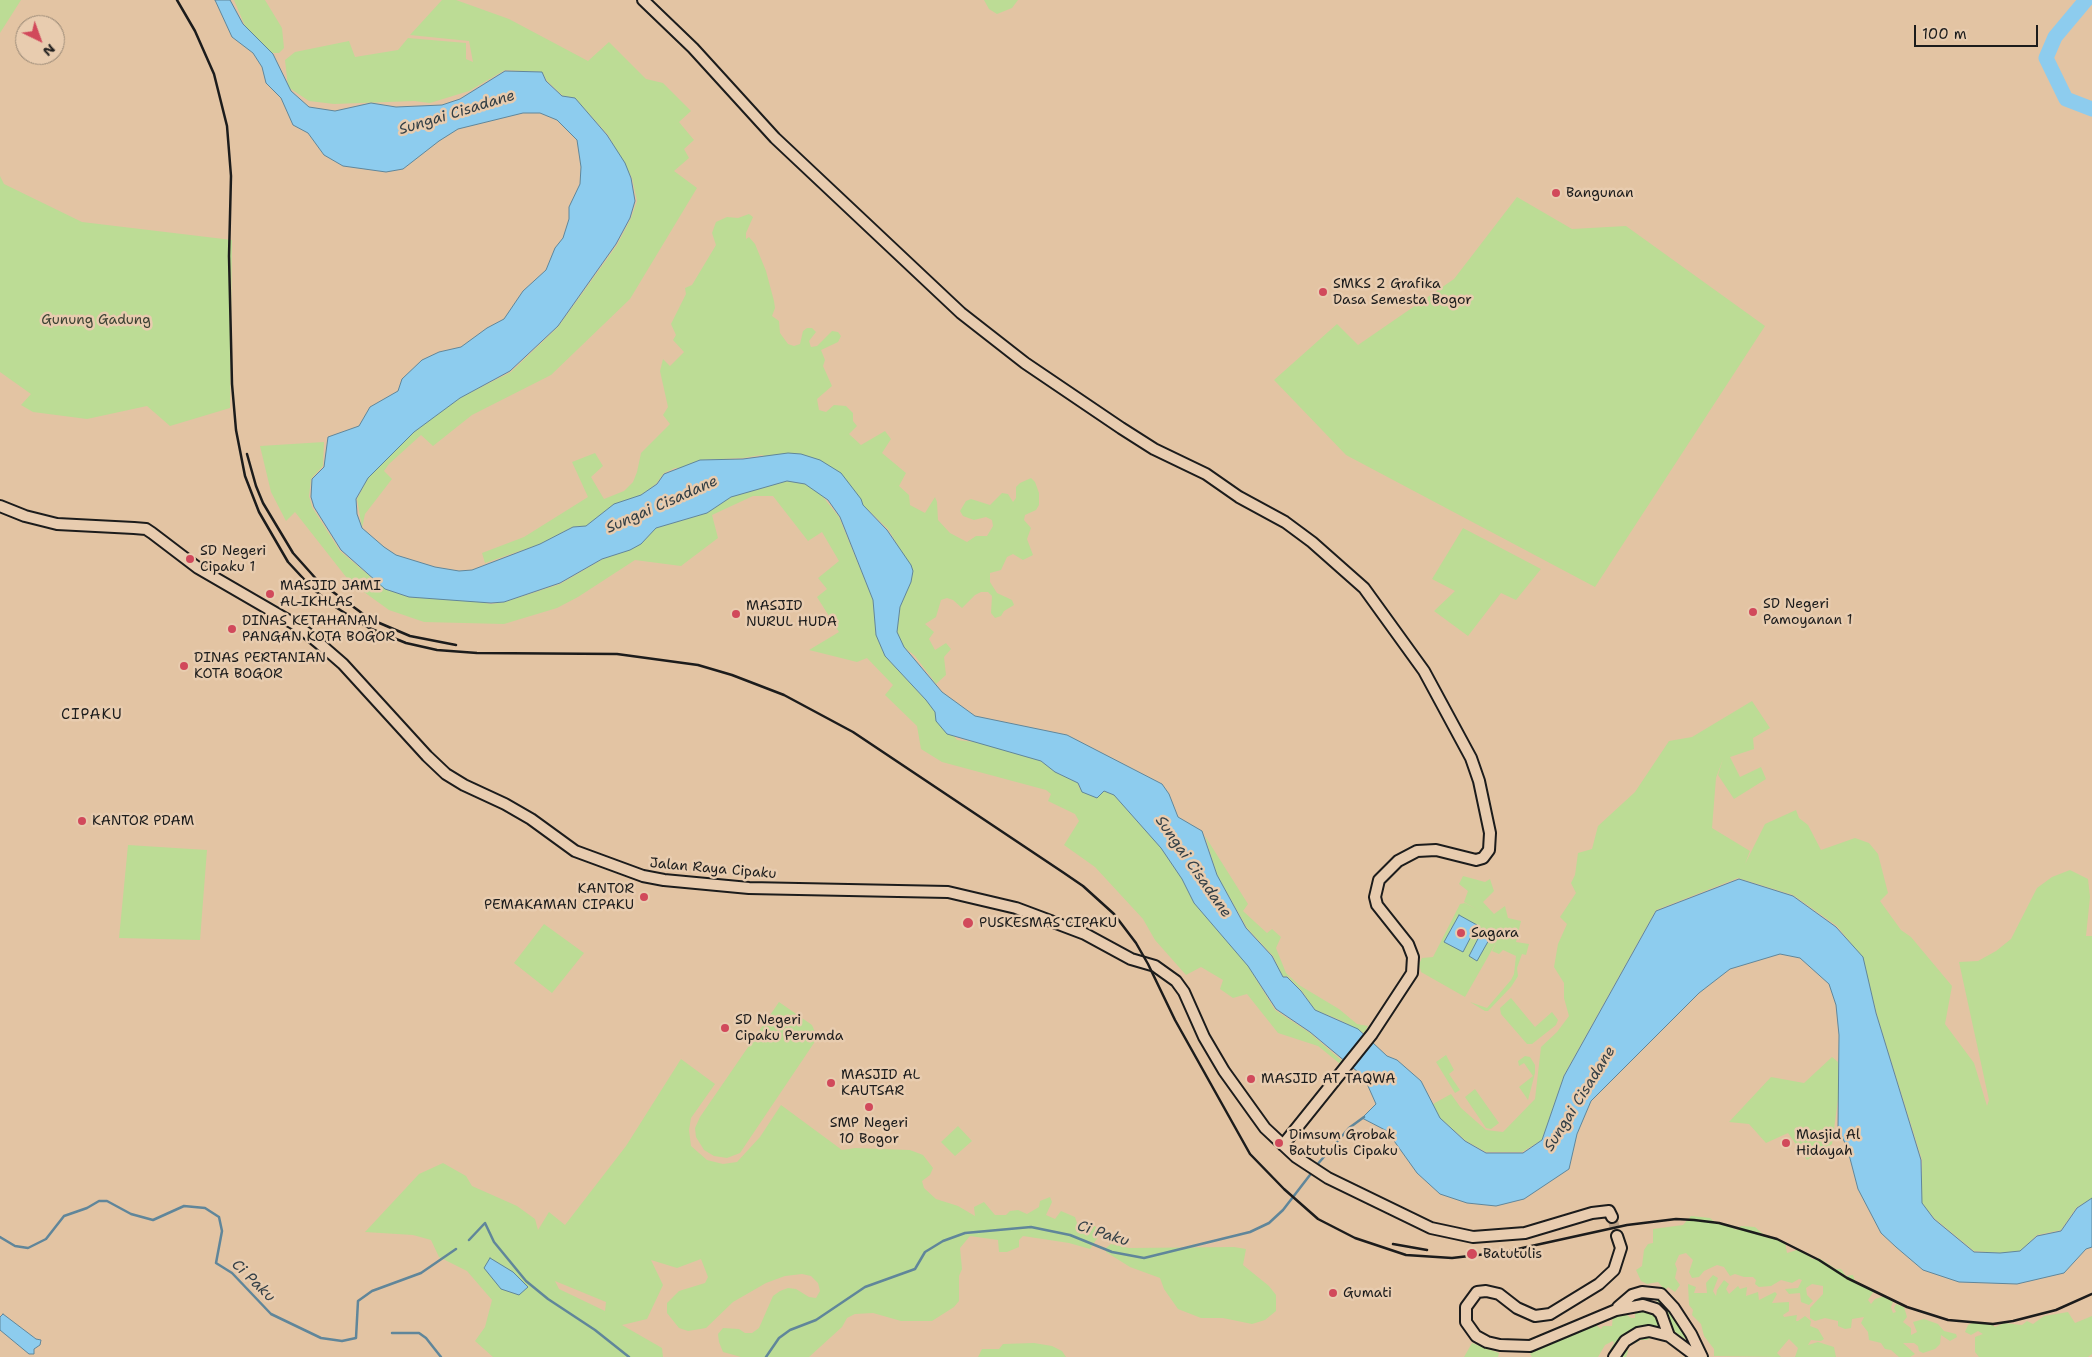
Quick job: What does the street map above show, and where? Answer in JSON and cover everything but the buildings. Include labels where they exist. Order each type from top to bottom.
[{"type":"main road","points":[[643,0],[693,48],[776,138],[961,313],[1025,363],[1121,428],[1154,449],[1206,474],[1239,497],[1285,522],[1312,542],[1346,570],[1370,595],[1382,617],[1424,671],[1471,758],[1479,781],[1490,845],[1486,855],[1476,860],[1436,850],[1417,851],[1398,861],[1380,880],[1375,897],[1377,905],[1408,944],[1413,961],[1410,978],[1372,1034],[1282,1145]]},
{"type":"main road","name":"Jalan Raya Cipaku","points":[[0,506],[25,516],[57,524],[134,528],[152,533],[198,568],[298,626],[320,644],[343,664],[427,756],[446,774],[464,785],[505,804],[542,826],[575,851],[643,876],[664,880],[749,888],[948,892],[1016,908],[1085,934],[1131,960],[1155,966],[1178,984],[1224,1071],[1265,1128],[1305,1164],[1328,1178],[1431,1228],[1451,1234],[1473,1237],[1525,1233],[1592,1213],[1609,1211],[1612,1217]]},
{"type":"main road","points":[[1617,1236],[1620,1248],[1614,1270],[1599,1284],[1550,1314],[1535,1316],[1517,1308],[1499,1294],[1486,1291],[1473,1295],[1466,1307],[1464,1316],[1466,1322],[1476,1336],[1495,1345],[1530,1346],[1616,1310],[1636,1305],[1656,1309],[1664,1319],[1669,1336]]},
{"type":"main road","points":[[1616,1310],[1632,1295],[1642,1292],[1661,1294],[1678,1315],[1702,1357]]},
{"type":"main road","points":[[1614,1357],[1625,1341],[1638,1333],[1649,1331],[1669,1336],[1697,1357]]},
{"type":"green space","points":[[0,0],[21,0],[0,33]]},
{"type":"green space","points":[[234,0],[265,0],[282,28],[284,48],[279,53],[268,53],[248,33]]},
{"type":"green space","points":[[442,0],[456,0],[509,19],[588,61],[609,42],[646,79],[663,83],[691,111],[679,122],[694,140],[684,149],[689,158],[674,171],[697,188],[630,299],[551,375],[472,415],[433,446],[421,435],[389,464],[384,471],[392,479],[365,514],[362,528],[357,499],[368,478],[414,432],[460,398],[511,372],[558,327],[617,245],[631,218],[637,201],[632,178],[608,135],[575,98],[563,96],[547,81],[542,72],[505,70],[469,91],[430,103],[414,101],[334,104],[309,101],[288,87],[285,60],[295,52],[349,41],[355,57],[398,50],[408,38],[466,43],[466,59],[473,62],[469,41],[410,35]]},
{"type":"green space","points":[[984,0],[1018,0],[1012,8],[997,14],[989,9]]},
{"type":"green space","name":"Gunung Gadung","points":[[0,176],[4,184],[82,222],[232,240],[230,408],[170,426],[147,406],[87,419],[33,412],[21,405],[31,394],[0,372]]},
{"type":"green space","points":[[1517,197],[1572,229],[1626,226],[1765,326],[1595,587],[1346,455],[1274,380],[1337,324],[1358,345],[1454,279]]},
{"type":"green space","points":[[749,214],[753,217],[746,233],[746,239],[749,237],[755,244],[766,271],[775,308],[772,316],[779,321],[780,333],[788,344],[794,346],[800,344],[803,331],[807,328],[812,328],[816,332],[809,341],[811,347],[817,346],[832,331],[838,332],[841,336],[838,342],[821,350],[825,360],[823,366],[832,386],[817,399],[819,410],[826,412],[834,405],[846,406],[853,413],[853,421],[857,426],[849,434],[861,445],[885,431],[891,439],[882,453],[906,473],[899,486],[909,495],[910,505],[925,513],[935,497],[938,520],[950,533],[967,542],[976,536],[987,536],[993,526],[992,520],[986,517],[974,520],[963,516],[960,511],[966,501],[971,499],[990,505],[1002,493],[1008,494],[1013,502],[1016,498],[1016,487],[1020,483],[1031,478],[1035,482],[1039,493],[1039,505],[1036,510],[1025,515],[1024,520],[1031,528],[1027,539],[1033,555],[1023,560],[1013,554],[1007,557],[1001,570],[990,573],[990,582],[997,593],[1012,600],[1014,605],[1004,611],[1001,616],[995,618],[991,613],[992,596],[988,592],[981,592],[975,595],[962,608],[953,600],[947,598],[941,600],[936,617],[925,624],[934,632],[929,639],[935,650],[946,643],[951,649],[944,657],[946,675],[936,684],[915,656],[904,647],[897,632],[900,607],[911,582],[913,571],[888,529],[863,505],[861,499],[762,455],[700,460],[682,468],[675,468],[664,473],[656,484],[641,495],[614,504],[586,526],[572,527],[540,544],[485,563],[482,553],[524,537],[588,497],[572,462],[595,453],[603,466],[591,477],[604,499],[624,491],[633,482],[641,453],[670,424],[663,415],[668,407],[660,371],[663,359],[670,366],[684,352],[673,340],[676,335],[671,324],[686,294],[685,288],[692,285],[716,245],[712,233],[716,222],[727,217],[738,218]]},
{"type":"green space","points":[[324,442],[323,466],[311,479],[309,496],[312,507],[340,551],[385,589],[409,597],[475,601],[491,604],[505,602],[560,584],[603,559],[630,550],[641,544],[656,528],[707,513],[731,497],[787,481],[805,484],[820,493],[839,517],[873,600],[876,635],[885,656],[926,700],[957,740],[983,743],[1041,761],[1055,772],[1078,783],[1079,788],[1104,791],[1114,795],[1161,848],[1182,879],[1194,903],[1248,966],[1275,1010],[1310,1033],[1342,1061],[1339,1063],[1318,1046],[1278,1033],[1247,994],[1233,998],[1220,989],[1223,980],[1201,967],[1186,975],[1155,940],[1143,919],[1095,867],[1064,845],[1079,821],[1075,814],[1048,801],[1051,794],[1046,790],[942,762],[921,749],[917,726],[885,695],[893,685],[867,658],[857,662],[809,650],[839,632],[817,597],[827,589],[818,578],[839,561],[822,532],[808,541],[773,496],[753,496],[712,515],[718,538],[681,566],[635,560],[578,597],[557,608],[504,624],[424,622],[389,610],[350,582],[295,512],[286,521],[271,492],[260,446]]},
{"type":"green space","points":[[1463,528],[1541,569],[1516,600],[1501,593],[1468,636],[1434,611],[1455,591],[1432,579]]},
{"type":"green space","points":[[1752,701],[1770,728],[1753,738],[1754,749],[1730,757],[1740,777],[1761,767],[1766,779],[1734,799],[1718,775],[1723,759],[1716,778],[1712,828],[1750,851],[1745,864],[1765,824],[1796,810],[1799,818],[1808,825],[1821,850],[1855,838],[1869,843],[1878,854],[1888,893],[1880,901],[1901,930],[1911,937],[1952,986],[1945,1024],[1974,1063],[1987,1106],[1989,1100],[1959,962],[1978,961],[1996,951],[2011,939],[2037,888],[2052,877],[2070,870],[2088,879],[2090,897],[2086,936],[2092,936],[2092,1198],[2076,1208],[2061,1230],[2037,1235],[2020,1251],[2000,1253],[1974,1251],[1934,1218],[1922,1203],[1922,1160],[1879,1022],[1862,957],[1837,926],[1793,895],[1738,878],[1656,910],[1564,1075],[1542,1140],[1522,1152],[1486,1152],[1466,1141],[1440,1118],[1433,1104],[1451,1094],[1461,1108],[1486,1130],[1503,1132],[1535,1099],[1541,1047],[1557,1032],[1569,1016],[1564,998],[1564,983],[1554,967],[1558,944],[1567,924],[1560,917],[1576,893],[1571,883],[1575,875],[1578,853],[1592,849],[1598,826],[1635,792],[1669,741],[1692,737]]},
{"type":"green space","points":[[1205,836],[1248,904],[1243,911],[1267,933],[1272,929],[1281,937],[1276,948],[1286,973],[1299,985],[1339,1009],[1357,1024],[1368,1026],[1364,1033],[1340,1020],[1315,1010],[1302,991],[1287,976],[1283,977],[1273,956],[1247,928],[1217,875]]},
{"type":"green space","points":[[128,845],[207,850],[200,940],[119,938]]},
{"type":"green space","points":[[1463,876],[1485,882],[1490,879],[1494,891],[1483,902],[1494,914],[1505,906],[1508,918],[1521,921],[1516,942],[1529,944],[1526,955],[1522,954],[1517,968],[1518,976],[1511,987],[1488,1011],[1470,1002],[1487,1008],[1514,974],[1516,956],[1503,950],[1499,954],[1492,951],[1497,941],[1465,997],[1421,972],[1419,964],[1422,958],[1433,957],[1460,904],[1465,903],[1478,910],[1464,902],[1468,891],[1459,884]]},
{"type":"green space","points":[[544,924],[584,953],[552,993],[514,963]]},
{"type":"green space","points":[[1511,998],[1535,1027],[1552,1012],[1558,1020],[1556,1025],[1532,1044],[1527,1044],[1501,1014],[1500,1008]]},
{"type":"green space","points":[[779,1002],[812,1025],[816,1040],[740,1153],[727,1158],[714,1156],[704,1150],[696,1137],[695,1128],[700,1117]]},
{"type":"green space","points":[[1446,1055],[1454,1070],[1449,1074],[1460,1090],[1455,1093],[1436,1062]]},
{"type":"green space","points":[[1525,1056],[1530,1057],[1535,1065],[1535,1073],[1528,1100],[1519,1087],[1533,1076],[1524,1063],[1519,1066],[1518,1061]]},
{"type":"green space","points":[[1832,1057],[1838,1062],[1839,1092],[1832,1144],[1807,1160],[1788,1133],[1766,1143],[1749,1124],[1729,1122],[1771,1077],[1804,1083]]},
{"type":"green space","points":[[681,1059],[715,1084],[691,1118],[689,1130],[691,1146],[707,1160],[723,1164],[737,1162],[760,1137],[781,1105],[842,1150],[855,1148],[910,1150],[923,1155],[933,1168],[930,1175],[922,1181],[924,1188],[936,1199],[958,1206],[975,1216],[974,1207],[984,1202],[995,1215],[1006,1215],[1010,1211],[1018,1210],[1027,1214],[1039,1207],[1040,1201],[1050,1197],[1052,1202],[1046,1215],[1055,1219],[1061,1211],[1075,1217],[1077,1223],[1088,1229],[1093,1225],[1102,1231],[1090,1249],[1069,1243],[1023,1236],[1019,1240],[1019,1247],[1007,1252],[999,1252],[998,1240],[970,1236],[960,1248],[962,1269],[959,1276],[959,1301],[954,1307],[932,1321],[901,1321],[873,1313],[855,1314],[847,1318],[842,1327],[809,1357],[741,1357],[723,1352],[718,1334],[723,1328],[739,1329],[745,1333],[752,1333],[759,1328],[773,1296],[788,1288],[796,1289],[809,1297],[816,1298],[820,1291],[818,1283],[811,1276],[802,1274],[785,1276],[766,1283],[733,1302],[706,1328],[688,1331],[679,1328],[667,1313],[667,1303],[679,1291],[705,1283],[708,1277],[701,1259],[677,1268],[651,1260],[663,1285],[647,1319],[622,1325],[662,1348],[663,1357],[493,1357],[475,1341],[485,1327],[492,1300],[467,1271],[439,1257],[431,1240],[413,1235],[365,1232],[419,1174],[443,1163],[466,1176],[472,1186],[517,1206],[535,1219],[538,1230],[549,1212],[565,1225],[626,1146]],"holes":[[[555,1281],[606,1302],[605,1311],[559,1289]]]},
{"type":"green space","points":[[1475,1089],[1499,1123],[1491,1129],[1486,1128],[1465,1097]]},
{"type":"green space","points":[[958,1126],[972,1141],[955,1156],[941,1142]]},
{"type":"green space","points":[[1691,1216],[1710,1218],[1715,1222],[1730,1225],[1736,1230],[1741,1226],[1755,1227],[1763,1234],[1785,1242],[1787,1253],[1797,1250],[1808,1254],[1812,1259],[1819,1258],[1836,1269],[1841,1269],[1846,1276],[1853,1275],[1856,1284],[1874,1291],[1868,1300],[1871,1304],[1875,1299],[1885,1296],[1893,1302],[1891,1307],[1893,1313],[1896,1312],[1894,1308],[1896,1304],[1904,1307],[1907,1317],[1903,1322],[1911,1328],[1911,1335],[1917,1332],[1913,1322],[1924,1319],[1938,1324],[1944,1331],[1956,1334],[1957,1337],[1950,1341],[1941,1335],[1940,1344],[1935,1349],[1923,1353],[1919,1351],[1918,1346],[1914,1343],[1903,1343],[1915,1354],[1910,1357],[1899,1357],[1891,1350],[1885,1349],[1881,1343],[1869,1340],[1868,1332],[1861,1323],[1864,1317],[1852,1319],[1851,1328],[1845,1329],[1838,1326],[1838,1321],[1825,1318],[1815,1321],[1810,1318],[1810,1308],[1823,1294],[1823,1286],[1812,1284],[1806,1288],[1807,1295],[1813,1301],[1809,1305],[1801,1302],[1800,1293],[1789,1294],[1785,1289],[1798,1288],[1802,1280],[1799,1279],[1792,1283],[1781,1280],[1771,1286],[1759,1287],[1755,1284],[1756,1280],[1753,1277],[1735,1274],[1730,1276],[1724,1267],[1717,1265],[1704,1271],[1699,1277],[1692,1278],[1689,1272],[1693,1260],[1686,1253],[1679,1255],[1675,1264],[1677,1269],[1675,1278],[1680,1285],[1675,1292],[1668,1287],[1665,1290],[1658,1282],[1647,1284],[1641,1281],[1636,1270],[1642,1266],[1644,1250],[1648,1244],[1653,1243],[1653,1229],[1683,1225]]},
{"type":"green space","points":[[1111,1244],[1129,1248],[1234,1247],[1246,1249],[1243,1265],[1269,1286],[1276,1295],[1276,1311],[1265,1320],[1252,1324],[1223,1318],[1201,1318],[1178,1309],[1164,1289],[1160,1278],[1130,1267],[1106,1252],[1106,1248]]},
{"type":"green space","points":[[1713,1275],[1718,1278],[1713,1291],[1716,1296],[1717,1290],[1724,1280],[1729,1284],[1726,1289],[1729,1294],[1738,1286],[1740,1289],[1747,1287],[1746,1296],[1758,1292],[1759,1300],[1775,1292],[1777,1294],[1772,1303],[1789,1302],[1789,1311],[1783,1315],[1784,1317],[1797,1315],[1796,1321],[1798,1321],[1805,1316],[1811,1321],[1810,1326],[1818,1329],[1824,1339],[1821,1341],[1811,1340],[1808,1345],[1818,1342],[1834,1347],[1836,1357],[1795,1357],[1798,1348],[1789,1339],[1777,1353],[1781,1357],[1714,1356],[1714,1349],[1704,1336],[1701,1324],[1692,1315],[1693,1310],[1689,1305],[1688,1284],[1696,1287],[1694,1293],[1707,1293],[1706,1283]]},
{"type":"green space","points":[[1638,1293],[1661,1295],[1692,1344],[1668,1327],[1665,1313],[1658,1302],[1653,1298],[1635,1298]]},
{"type":"green space","points":[[1646,1302],[1662,1321],[1655,1335],[1647,1340],[1639,1340],[1636,1343],[1625,1342],[1628,1351],[1626,1357],[1612,1357],[1610,1350],[1614,1343],[1613,1341],[1605,1345],[1598,1357],[1532,1357],[1530,1354],[1538,1346],[1591,1321],[1601,1329],[1603,1326],[1612,1326],[1613,1315],[1623,1312],[1631,1318],[1635,1318],[1635,1308]]},
{"type":"green space","points":[[2068,1312],[2075,1323],[2092,1316],[2092,1354],[2088,1357],[1979,1357],[1975,1352],[1975,1337],[1983,1334],[1978,1331],[1971,1335],[1965,1332],[1968,1325],[1972,1323],[1990,1323],[1995,1327],[2004,1323],[2022,1325],[2027,1321],[2033,1324],[2044,1316]]},
{"type":"green space","points":[[1034,1343],[1052,1346],[1062,1351],[1066,1357],[978,1357],[982,1349],[999,1349],[1003,1344]]},
{"type":"green space","points":[[1472,1343],[1499,1353],[1498,1357],[1464,1357]]},
{"type":"water","name":"Sungai Cisadane","points":[[215,0],[230,0],[243,24],[273,54],[291,91],[309,107],[335,111],[371,103],[396,107],[442,105],[460,99],[505,71],[542,72],[546,81],[562,96],[575,98],[607,135],[625,163],[631,178],[635,201],[630,218],[616,244],[558,326],[510,371],[460,398],[414,432],[368,478],[356,499],[357,514],[362,528],[396,555],[435,567],[459,571],[472,570],[540,544],[573,527],[586,526],[614,504],[641,495],[657,484],[664,474],[700,460],[743,459],[788,453],[801,454],[820,460],[841,473],[861,499],[863,505],[887,530],[911,565],[913,571],[911,582],[900,607],[897,632],[904,647],[942,692],[975,716],[1067,735],[1162,784],[1169,794],[1178,817],[1202,831],[1217,875],[1246,928],[1272,956],[1283,977],[1287,977],[1301,991],[1315,1010],[1358,1029],[1387,1056],[1397,1060],[1421,1081],[1440,1118],[1465,1141],[1486,1153],[1523,1153],[1542,1140],[1564,1076],[1656,911],[1739,879],[1793,896],[1836,927],[1863,957],[1876,1013],[1921,1160],[1922,1203],[1934,1219],[1974,1252],[2000,1253],[2020,1251],[2037,1236],[2061,1231],[2077,1208],[2092,1198],[2092,1247],[2086,1249],[2064,1273],[2017,1284],[1959,1282],[1923,1270],[1881,1233],[1858,1189],[1847,1147],[1838,1129],[1839,1035],[1836,1005],[1829,984],[1800,958],[1780,954],[1730,969],[1699,993],[1591,1101],[1577,1134],[1569,1169],[1524,1199],[1496,1206],[1467,1203],[1440,1194],[1417,1173],[1387,1131],[1362,1118],[1376,1104],[1364,1077],[1310,1032],[1276,1009],[1248,966],[1194,903],[1182,879],[1161,848],[1114,795],[1104,791],[1097,798],[1082,792],[1078,783],[1055,772],[1041,761],[947,734],[936,721],[935,712],[926,700],[885,656],[876,635],[873,600],[840,517],[828,500],[805,484],[787,481],[731,497],[707,513],[656,528],[641,544],[630,550],[602,559],[560,583],[504,602],[491,603],[409,597],[385,589],[341,550],[314,507],[311,497],[312,479],[324,467],[328,437],[359,426],[370,407],[398,391],[402,379],[422,360],[439,352],[461,347],[487,328],[504,319],[523,291],[546,270],[555,248],[563,238],[569,219],[569,207],[580,184],[581,167],[577,140],[557,120],[540,113],[523,113],[458,129],[403,169],[386,172],[343,166],[324,155],[308,133],[293,125],[281,98],[266,83],[262,67],[253,53],[232,37]]},
{"type":"water","name":"Sagara","points":[[1459,915],[1477,925],[1463,952],[1444,942]]},
{"type":"water","points":[[1481,933],[1490,938],[1477,961],[1469,956]]},
{"type":"water","points":[[490,1258],[513,1272],[528,1287],[519,1295],[501,1289],[484,1268]]},
{"type":"water","points":[[3,1314],[36,1339],[41,1340],[40,1345],[34,1349],[34,1354],[29,1354],[0,1330],[0,1317]]},
{"type":"waterway","points":[[2086,0],[2055,37],[2046,58],[2066,99],[2092,109]]},
{"type":"waterway","name":"Ci Paku","points":[[1316,1166],[1349,1128],[1364,1117]]},
{"type":"waterway","name":"Ci Paku","points":[[766,1357],[779,1338],[790,1330],[816,1320],[865,1287],[915,1269],[925,1252],[943,1241],[965,1233],[1031,1227],[1070,1235],[1112,1252],[1144,1258],[1250,1232],[1269,1223],[1283,1210],[1313,1171]]},
{"type":"waterway","name":"Ci Paku","points":[[0,1237],[15,1246],[28,1248],[46,1239],[64,1216],[87,1208],[99,1201],[107,1201],[131,1214],[153,1220],[184,1206],[205,1208],[219,1217],[222,1231],[216,1263],[232,1273],[271,1314],[321,1338],[342,1341],[356,1338],[358,1301],[372,1291],[421,1273],[456,1249]]},
{"type":"waterway","name":"Ci Paku","points":[[469,1240],[485,1223],[494,1242],[526,1281],[548,1299],[595,1330],[629,1357]]},
{"type":"waterway","points":[[392,1333],[419,1333],[426,1338],[441,1357]]},
{"type":"tunnel","points":[[1612,1217],[1617,1236]]},
{"type":"railway","points":[[177,0],[195,31],[214,74],[227,126],[231,176],[229,256],[232,384],[236,430],[245,476],[259,512],[288,562],[314,590],[337,608],[369,628],[406,643],[437,650],[477,653],[617,654],[698,665],[732,675],[784,695],[853,732],[1083,886],[1114,914],[1136,943],[1148,964],[1175,1020],[1250,1154],[1284,1189],[1318,1219],[1355,1238],[1406,1255],[1452,1258],[1504,1252],[1627,1225],[1676,1219],[1694,1220],[1719,1223],[1777,1239],[1819,1260],[1847,1278],[1907,1307],[1948,1320],[1993,1324],[2013,1321],[2056,1310],[2092,1294]]},
{"type":"railway","points":[[247,454],[263,503],[293,553],[318,581],[370,619],[410,636],[456,645]]},
{"type":"railway","points":[[1393,1244],[1427,1250]]},
{"type":"place","name":"Bangunan","points":[[1556,193]]},
{"type":"place","name":"SMKS 2 Grafika Dasa Semesta Bogor","points":[[1323,292]]},
{"type":"place","name":"SD Negeri Cipaku 1","points":[[190,559]]},
{"type":"place","name":"MASJID JAMI AL-IKHLAS","points":[[270,594]]},
{"type":"place","name":"SD Negeri Pamoyanan 1","points":[[1753,612]]},
{"type":"place","name":"MASJID NURUL HUDA","points":[[736,614]]},
{"type":"place","name":"DINAS KETAHANAN PANGAN KOTA BOGOR","points":[[232,629]]},
{"type":"place","name":"DINAS PERTANIAN KOTA BOGOR","points":[[184,666]]},
{"type":"place","name":"KANTOR PDAM","points":[[82,821]]},
{"type":"place","name":"KANTOR PEMAKAMAN CIPAKU","points":[[644,897]]},
{"type":"place","name":"PUSKESMAS CIPAKU","points":[[968,923]]},
{"type":"place","name":"Sagara","points":[[1461,933]]},
{"type":"place","name":"SD Negeri Cipaku Perumda","points":[[725,1028]]},
{"type":"place","name":"MASJID AT TAQWA","points":[[1251,1079]]},
{"type":"place","name":"MASJID AL KAUTSAR","points":[[831,1083]]},
{"type":"place","name":"SMP Negeri 10 Bogor","points":[[869,1107]]},
{"type":"place","name":"Dimsum Grobak Batutulis Cipaku","points":[[1279,1143]]},
{"type":"place","name":"Masjid Al Hidayah","points":[[1786,1143]]},
{"type":"place","name":"Batutulis","points":[[1472,1254]]},
{"type":"place","name":"Gumati","points":[[1333,1293]]},
{"type":"district","name":"CIPAKU","points":[[92,715]]}]
